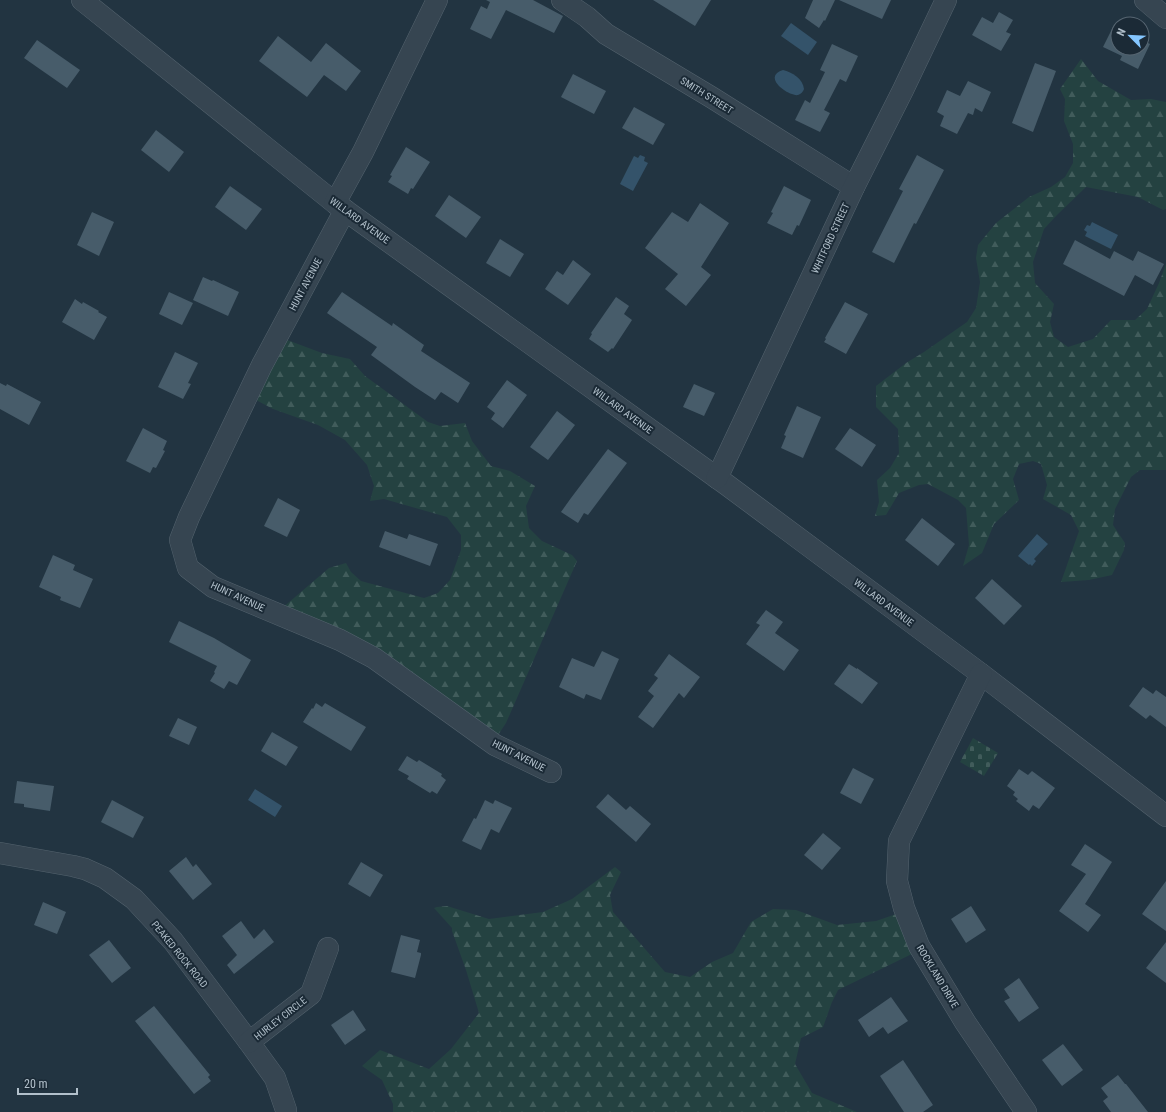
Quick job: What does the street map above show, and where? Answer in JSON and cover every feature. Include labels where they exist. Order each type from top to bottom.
[{"type":"street","name":"WILLARD AVENUE","points":[[82,0],[340,207],[727,485],[981,674],[1166,816]]},
{"type":"street","name":"HUNT AVENUE","points":[[437,0],[363,152],[340,207],[189,517],[180,540],[188,568],[213,587],[340,640],[374,658],[495,745],[551,772]]},
{"type":"street","name":"SMITH STREET","points":[[562,0],[587,17],[606,34],[711,97],[854,187]]},
{"type":"street","name":"WHITFORD STREET","points":[[717,478],[854,187],[946,0]]},
{"type":"street","points":[[1145,0],[1166,18]]},
{"type":"street","name":"ROCKLAND DRIVE","points":[[981,674],[899,841],[897,881],[904,908],[919,946],[965,1022],[1026,1112]]},
{"type":"street","name":"PEAKED ROCK ROAD","points":[[0,853],[85,869],[106,878],[134,899],[173,940],[249,1042],[274,1078],[286,1112]]},
{"type":"street","name":"HURLEY CIRCLE","points":[[249,1042],[311,994],[328,948]]},
{"type":"green space","points":[[1081,59],[1098,81],[1131,100],[1151,99],[1166,102],[1166,209],[1163,210],[1138,197],[1086,187],[1044,229],[1033,262],[1035,283],[1054,304],[1050,322],[1054,337],[1068,347],[1093,339],[1111,320],[1135,320],[1147,309],[1166,264],[1166,470],[1140,470],[1131,477],[1115,509],[1113,525],[1125,543],[1124,550],[1112,575],[1089,580],[1061,582],[1079,531],[1071,515],[1043,499],[1047,485],[1041,464],[1033,461],[1019,464],[1013,479],[1019,500],[994,524],[982,553],[963,566],[969,545],[966,508],[958,500],[928,484],[919,485],[899,493],[886,515],[875,516],[879,502],[877,480],[890,468],[899,453],[898,429],[876,407],[876,386],[906,363],[967,322],[976,308],[980,282],[976,258],[978,245],[996,223],[1029,197],[1051,187],[1065,177],[1073,163],[1073,144],[1064,121],[1065,99],[1060,89]]},
{"type":"green space","points":[[282,338],[322,353],[350,359],[365,376],[428,422],[440,426],[465,423],[472,441],[491,466],[510,471],[535,486],[526,506],[529,528],[542,541],[572,555],[577,561],[506,723],[492,744],[281,609],[329,568],[346,563],[351,572],[361,581],[424,598],[438,593],[450,580],[461,550],[461,535],[447,517],[384,499],[370,501],[374,486],[367,465],[345,440],[318,425],[273,409],[250,397]]},
{"type":"green space","points":[[973,738],[998,753],[984,776],[960,762]]},
{"type":"green space","points":[[615,867],[621,872],[610,895],[613,912],[665,972],[690,977],[712,962],[733,953],[751,922],[773,909],[796,910],[837,925],[876,921],[902,912],[916,952],[838,990],[823,1027],[801,1038],[795,1064],[812,1093],[857,1112],[393,1112],[393,1104],[382,1080],[362,1066],[380,1050],[429,1069],[451,1049],[479,1013],[452,928],[434,908],[447,906],[489,919],[543,912],[572,899]]},
{"type":"water","points":[[791,23],[817,42],[808,55],[781,36]]},
{"type":"water","points":[[783,70],[790,72],[802,82],[804,89],[801,93],[794,95],[783,90],[779,86],[775,77],[777,73]]},
{"type":"water","points":[[640,155],[645,157],[644,161],[648,163],[633,191],[620,184],[634,156],[638,158]]},
{"type":"water","points":[[1092,222],[1118,235],[1111,249],[1085,236],[1087,232],[1084,230],[1087,225],[1090,226]]},
{"type":"water","points":[[1037,534],[1048,544],[1034,559],[1036,561],[1032,566],[1018,556]]},
{"type":"water","points":[[255,789],[282,806],[275,817],[248,800]]},
{"type":"building","points":[[486,0],[533,0],[563,16],[554,33],[506,10],[491,39],[470,29],[481,6],[487,9],[490,2]]},
{"type":"building","points":[[653,0],[711,0],[695,26]]},
{"type":"building","points":[[813,0],[835,0],[825,21],[824,20],[819,28],[805,18]]},
{"type":"building","points":[[839,0],[891,0],[882,19]]},
{"type":"building","points":[[999,12],[1013,20],[1006,32],[1011,34],[1001,51],[972,35],[982,17],[993,23]]},
{"type":"building","points":[[1110,33],[1110,50],[1103,47]]},
{"type":"building","points":[[278,36],[311,62],[326,43],[361,71],[346,91],[324,75],[307,97],[259,61]]},
{"type":"building","points":[[37,40],[80,70],[67,88],[24,58]]},
{"type":"building","points":[[832,44],[858,56],[846,82],[840,79],[824,110],[830,113],[820,132],[795,120],[805,100],[810,103],[825,72],[820,70]]},
{"type":"building","points":[[1122,56],[1144,56],[1138,69],[1120,60]]},
{"type":"building","points":[[1035,63],[1056,71],[1033,132],[1012,123]]},
{"type":"building","points":[[573,74],[606,91],[594,114],[561,97]]},
{"type":"building","points":[[968,81],[991,92],[982,112],[975,108],[973,115],[968,113],[957,134],[940,126],[944,116],[937,112],[947,90],[960,96]]},
{"type":"building","points":[[634,107],[665,124],[653,145],[622,128]]},
{"type":"building","points":[[156,130],[184,152],[169,172],[141,150]]},
{"type":"building","points":[[406,147],[430,162],[413,189],[411,188],[408,194],[388,182],[392,176],[390,175]]},
{"type":"building","points":[[917,155],[944,170],[916,224],[914,223],[894,263],[872,252],[903,191],[899,189]]},
{"type":"building","points":[[230,186],[262,209],[246,230],[215,207]]},
{"type":"building","points":[[784,186],[811,200],[799,226],[797,225],[792,235],[767,223],[773,213],[771,212]]},
{"type":"building","points":[[449,195],[481,217],[466,238],[435,216]]},
{"type":"building","points":[[700,203],[729,223],[701,267],[711,275],[686,306],[665,289],[678,274],[645,248],[672,212],[688,222]]},
{"type":"building","points":[[92,212],[114,222],[99,256],[77,245]]},
{"type":"building","points":[[500,239],[524,254],[510,277],[486,263]]},
{"type":"building","points":[[1075,240],[1110,259],[1114,251],[1133,261],[1138,251],[1164,264],[1153,285],[1135,275],[1124,296],[1063,264]]},
{"type":"building","points":[[573,260],[591,274],[568,305],[545,289],[557,271],[563,275]]},
{"type":"building","points":[[203,277],[239,292],[228,316],[193,300]]},
{"type":"building","points":[[169,292],[193,303],[182,325],[159,314]]},
{"type":"building","points":[[342,292],[392,326],[393,323],[424,345],[421,351],[470,383],[458,403],[441,392],[435,400],[415,387],[371,355],[377,347],[327,313]]},
{"type":"building","points":[[616,297],[629,306],[624,314],[632,320],[613,349],[612,348],[608,352],[589,339],[592,334],[591,333]]},
{"type":"building","points":[[75,299],[82,304],[83,302],[99,311],[98,312],[107,317],[94,340],[62,322]]},
{"type":"building","points":[[845,302],[868,314],[846,354],[824,342]]},
{"type":"building","points":[[175,352],[198,363],[188,383],[191,384],[183,399],[158,387]]},
{"type":"building","points":[[507,380],[527,395],[503,428],[491,419],[495,413],[487,407]]},
{"type":"building","points":[[0,383],[6,386],[7,384],[41,402],[29,425],[0,409]]},
{"type":"building","points":[[694,384],[715,393],[704,416],[683,407]]},
{"type":"building","points":[[797,406],[821,417],[803,458],[781,448],[786,436],[784,435]]},
{"type":"building","points":[[557,411],[575,425],[548,460],[530,447]]},
{"type":"building","points":[[143,428],[167,441],[163,450],[165,451],[156,468],[153,467],[150,473],[126,461]]},
{"type":"building","points":[[850,428],[876,445],[862,467],[835,449]]},
{"type":"building","points":[[608,449],[627,463],[588,515],[584,513],[578,523],[561,512]]},
{"type":"building","points":[[278,498],[300,510],[287,537],[264,526]]},
{"type":"building","points":[[922,518],[955,544],[938,566],[905,540]]},
{"type":"building","points":[[385,531],[407,539],[409,534],[438,544],[430,566],[379,547]]},
{"type":"building","points":[[53,555],[75,565],[73,570],[93,579],[80,608],[60,600],[61,597],[39,587]]},
{"type":"building","points":[[992,579],[1022,606],[1004,625],[975,598]]},
{"type":"building","points":[[766,610],[783,622],[775,633],[799,650],[784,671],[746,644],[760,625],[756,623]]},
{"type":"building","points":[[179,621],[214,638],[251,660],[237,685],[229,681],[224,689],[210,681],[217,666],[169,642]]},
{"type":"building","points":[[602,651],[619,659],[601,700],[586,694],[584,699],[559,687],[572,658],[594,667]]},
{"type":"building","points":[[669,654],[700,677],[684,698],[679,693],[653,728],[638,717],[654,696],[648,691],[658,678],[654,675]]},
{"type":"building","points":[[849,664],[878,683],[862,704],[834,684]]},
{"type":"building","points":[[1143,687],[1153,694],[1156,690],[1166,697],[1166,727],[1150,715],[1146,719],[1129,706]]},
{"type":"building","points":[[316,703],[322,707],[325,703],[366,727],[351,751],[303,722]]},
{"type":"building","points":[[178,718],[197,727],[189,745],[169,736]]},
{"type":"building","points":[[272,732],[298,747],[286,766],[261,751]]},
{"type":"building","points":[[407,756],[417,762],[419,760],[442,774],[441,776],[446,780],[437,794],[432,791],[430,793],[407,779],[409,776],[398,770]]},
{"type":"building","points":[[853,768],[874,779],[861,804],[840,793]]},
{"type":"building","points":[[1019,769],[1028,775],[1032,771],[1055,788],[1039,809],[1033,805],[1029,811],[1016,801],[1018,799],[1013,795],[1015,792],[1007,786]]},
{"type":"building","points":[[17,781],[54,786],[50,811],[24,807],[24,804],[14,803]]},
{"type":"building","points":[[608,794],[626,810],[630,806],[651,824],[636,842],[596,807]]},
{"type":"building","points":[[112,800],[144,817],[133,838],[101,822]]},
{"type":"building","points":[[485,800],[493,804],[495,800],[512,808],[499,833],[491,829],[481,850],[462,841],[474,818],[476,819]]},
{"type":"building","points":[[823,833],[841,848],[822,870],[804,855]]},
{"type":"building","points":[[1085,844],[1112,862],[1085,904],[1101,915],[1088,932],[1059,911],[1086,874],[1071,865]]},
{"type":"building","points":[[186,857],[193,867],[196,864],[212,884],[193,900],[169,871]]},
{"type":"building","points":[[361,862],[383,875],[370,897],[348,884]]},
{"type":"building","points":[[1166,881],[1166,931],[1142,914]]},
{"type":"building","points":[[43,902],[66,912],[57,934],[34,925]]},
{"type":"building","points":[[971,906],[986,930],[966,943],[951,919]]},
{"type":"building","points":[[241,921],[254,939],[264,929],[274,942],[234,974],[227,965],[237,955],[222,936]]},
{"type":"building","points":[[401,935],[420,940],[417,952],[421,953],[421,955],[415,978],[391,972]]},
{"type":"building","points":[[109,940],[131,968],[112,983],[89,955]]},
{"type":"building","points":[[1166,942],[1166,983],[1146,968]]},
{"type":"building","points":[[1019,978],[1039,1008],[1019,1022],[1004,1001],[1010,998],[1004,989]]},
{"type":"building","points":[[891,997],[908,1021],[888,1034],[883,1027],[869,1037],[858,1020]]},
{"type":"building","points":[[154,1006],[210,1075],[208,1077],[211,1081],[194,1094],[135,1021]]},
{"type":"building","points":[[353,1010],[366,1030],[345,1045],[331,1025]]},
{"type":"building","points":[[1063,1044],[1083,1070],[1062,1086],[1042,1060]]},
{"type":"building","points":[[903,1060],[933,1105],[923,1112],[904,1112],[880,1076]]},
{"type":"building","points":[[1118,1075],[1148,1112],[1111,1112],[1103,1101],[1108,1097],[1101,1088]]}]
